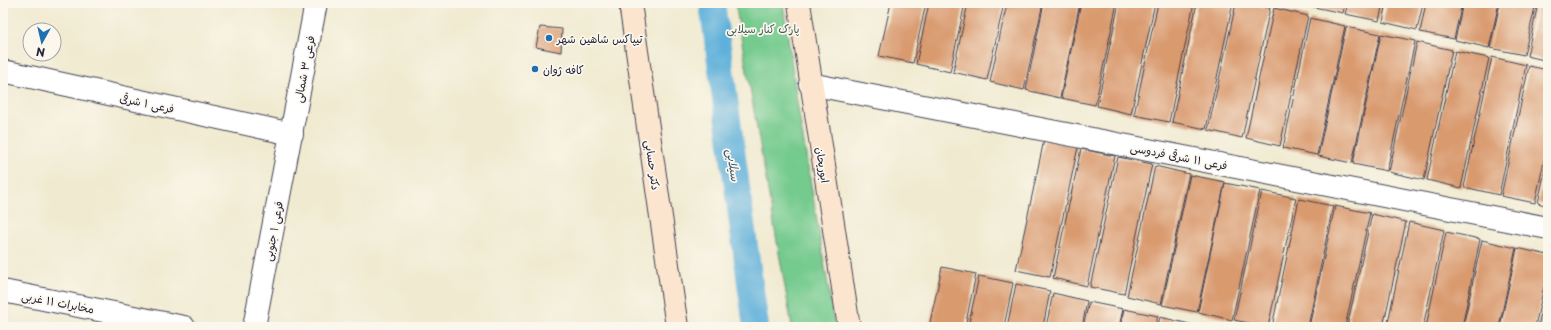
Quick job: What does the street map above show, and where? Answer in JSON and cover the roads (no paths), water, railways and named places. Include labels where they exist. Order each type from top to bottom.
[{"type":"main road","name":"دکتر حسابی","points":[[630,3],[677,327]]},
{"type":"main road","name":"ابوریحان","points":[[799,3],[810,84],[849,327]]},
{"type":"street","name":"فرعی ۳ شمالی","points":[[292,134],[316,3]]},
{"type":"street","name":"فرعی ۱ شرقی","points":[[3,71],[292,134]]},
{"type":"street","name":"فرعی ۱۱ شرقی فردوسی","points":[[810,84],[1548,228]]},
{"type":"street","name":"فرعی ۱ جنوبی","points":[[254,327],[292,134]]},
{"type":"street","name":"مخابرات ۱۱ غربی","points":[[3,291],[153,324],[184,327]]},
{"type":"waterway","name":"سیلابی","points":[[712,3],[756,327]]},
{"type":"place","name":"تیپاکس شاهین شهر","points":[[549,38]]},
{"type":"place","name":"کافه ژوان","points":[[535,69]]},
{"type":"park label","name":"پارک کنار سیلابی","points":[[763,28]]}]
